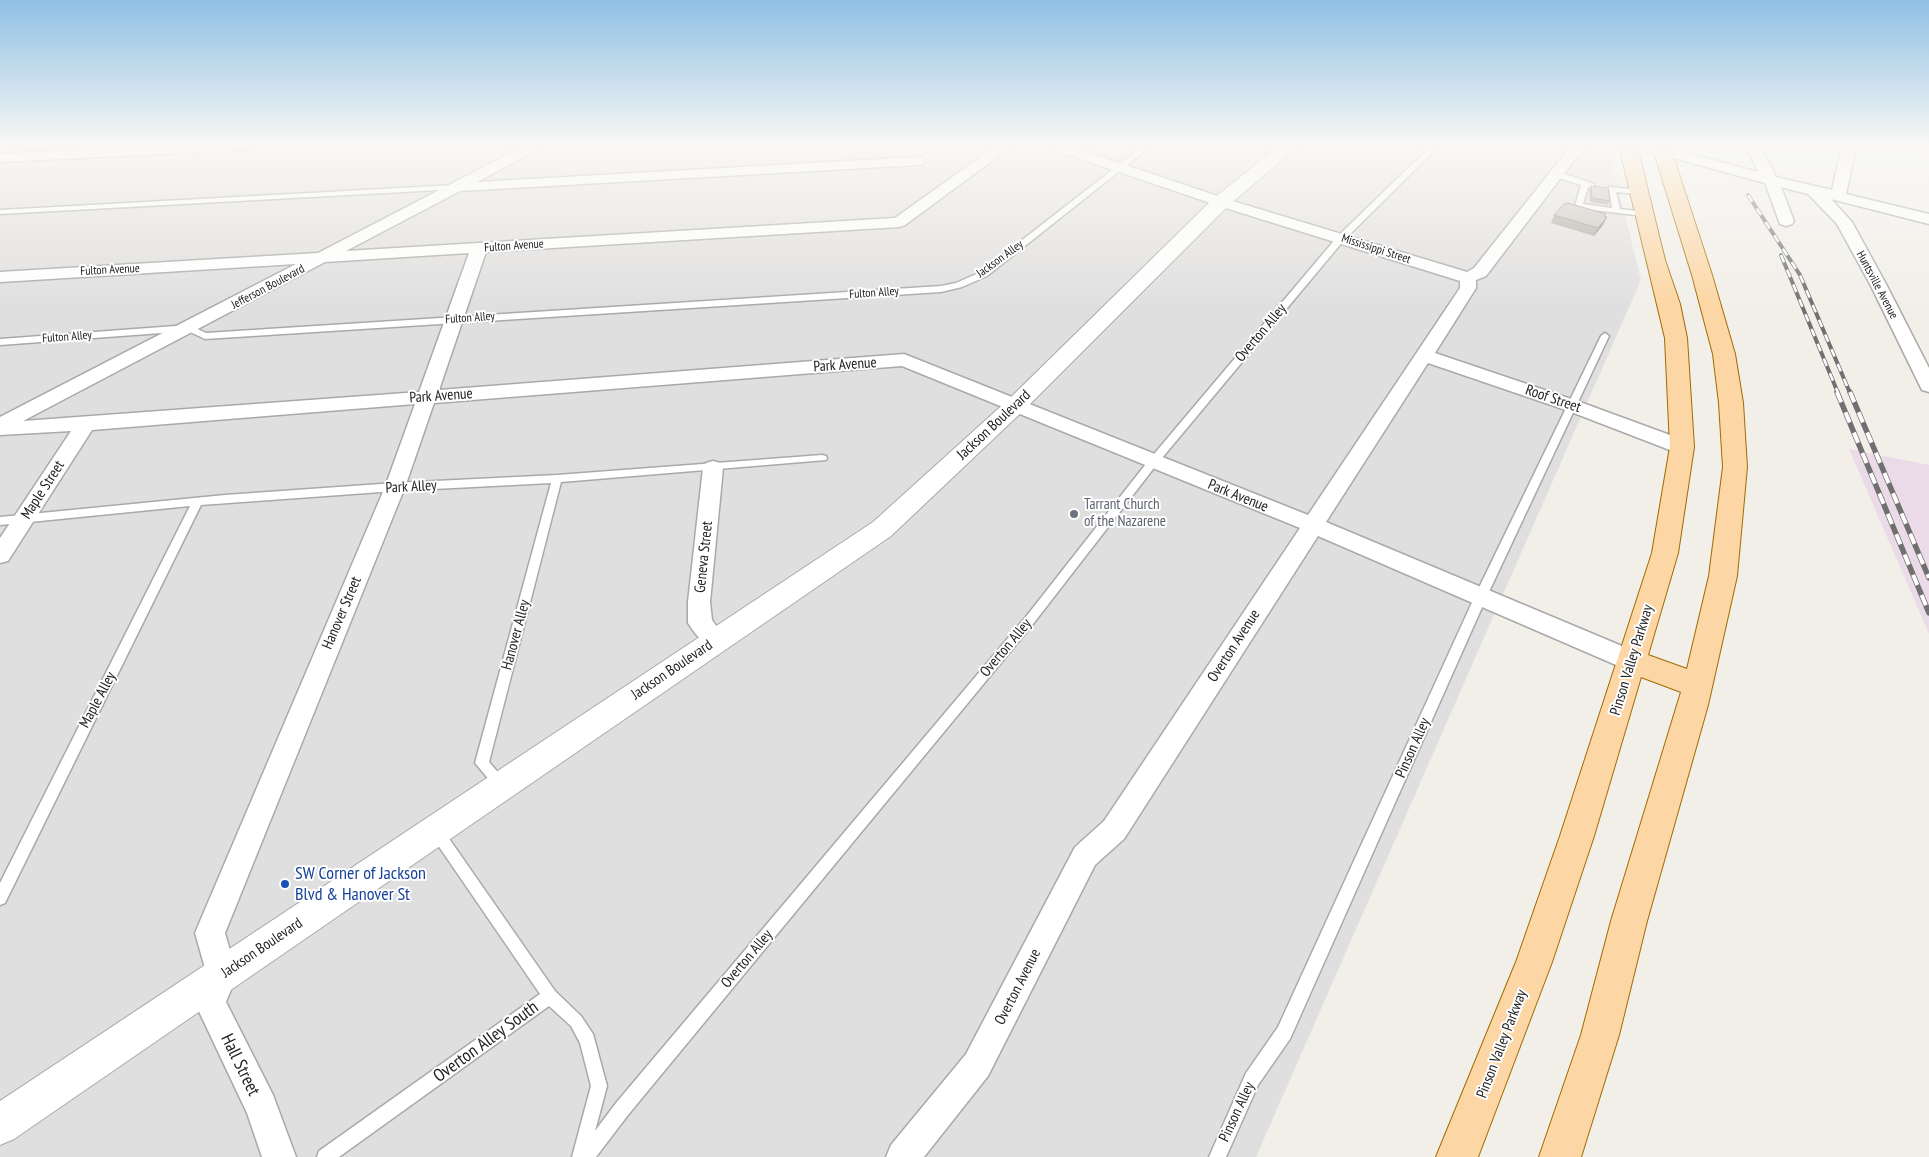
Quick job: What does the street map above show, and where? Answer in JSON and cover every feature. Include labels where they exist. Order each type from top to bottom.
[{"type":"main road","points":[[1560,1157],[1600,1035],[1629,921],[1698,686],[1723,576],[1735,457],[1731,403],[1724,354],[1702,275],[1675,200]]},
{"type":"main road","name":"Pinson Valley Parkway","points":[[1457,1157],[1534,962],[1577,836],[1665,553],[1682,447],[1676,338],[1669,304],[1628,202]]},
{"type":"main road","points":[[1632,661],[1698,686]]},
{"type":"street","name":"Jefferson Boulevard","points":[[0,427],[431,200]]},
{"type":"street","name":"Fulton Avenue","points":[[0,276],[479,249],[899,222],[930,200]]},
{"type":"street","name":"Mississippi Street","points":[[1215,200],[1468,278]]},
{"type":"street","name":"Jackson Boulevard","points":[[0,1125],[882,529],[1017,404],[1223,200]]},
{"type":"street","points":[[1468,278],[1480,272],[1536,200]]},
{"type":"street","points":[[1778,200],[1786,221]]},
{"type":"street","name":"Huntsville Avenue","points":[[1823,200],[1844,222],[1879,286],[1929,386]]},
{"type":"street","points":[[1854,200],[1929,219]]},
{"type":"street","name":"Hanover Street","points":[[222,975],[210,933],[394,487],[428,397],[479,249]]},
{"type":"street","name":"Overton Avenue","points":[[903,1157],[977,1065],[1086,856],[1114,830],[1468,288],[1468,278]]},
{"type":"street","name":"Roof Street","points":[[1423,355],[1573,406],[1682,447]]},
{"type":"street","name":"Park Avenue","points":[[0,427],[86,424],[904,360],[1313,525],[1632,661]]},
{"type":"street","name":"Maple Street","points":[[0,556],[86,424]]},
{"type":"street","name":"Geneva Street","points":[[713,468],[699,602],[700,624],[715,641]]},
{"type":"street","name":"Hall Street","points":[[222,975],[210,1003],[261,1107],[279,1157]]},
{"type":"lane","points":[[0,212],[219,200]]},
{"type":"lane","name":"Jackson Alley","points":[[941,289],[958,285],[984,274],[1077,200]]},
{"type":"lane","name":"Overton Alley","points":[[586,1157],[622,1109],[1029,621],[1153,462],[1341,238],[1380,200]]},
{"type":"lane","points":[[1581,200],[1579,206],[1628,202]]},
{"type":"lane","points":[[1623,200],[1628,202]]},
{"type":"lane","name":"Fulton Alley","points":[[0,342],[189,328],[205,336],[941,289]]},
{"type":"lane","name":"Pinson Alley","points":[[1217,1157],[1252,1079],[1284,1033],[1481,596],[1605,336]]},
{"type":"lane","name":"Park Alley","points":[[0,521],[394,487],[557,479],[822,458]]},
{"type":"lane","name":"Hanover Alley","points":[[502,785],[482,763],[557,479]]},
{"type":"lane","name":"Maple Alley","points":[[0,898],[197,503]]},
{"type":"lane","points":[[435,831],[550,996]]},
{"type":"lane","name":"Overton Alley South","points":[[325,1157],[550,996],[576,1021],[587,1040],[599,1086],[580,1157]]},
{"type":"shaded area","points":[[0,200],[1621,200],[1641,280],[1256,1157],[0,1157]]},
{"type":"shaded area","points":[[1849,449],[1929,465],[1929,634]]},
{"type":"building","points":[[1568,203],[1606,214],[1604,216],[1607,217],[1598,228],[1554,215],[1564,204]]},
{"type":"railway","points":[[1751,200],[1800,275],[1850,393]]},
{"type":"railway","points":[[1781,255],[1838,393]]},
{"type":"railway","points":[[1837,392],[1929,613]]},
{"type":"railway","points":[[1850,392],[1929,578]]},
{"type":"place","name":"Tarrant Church of the Nazarene","points":[[1074,514]]},
{"type":"place","name":"SW Corner of Jackson Blvd & Hanover St","points":[[285,884]]}]
